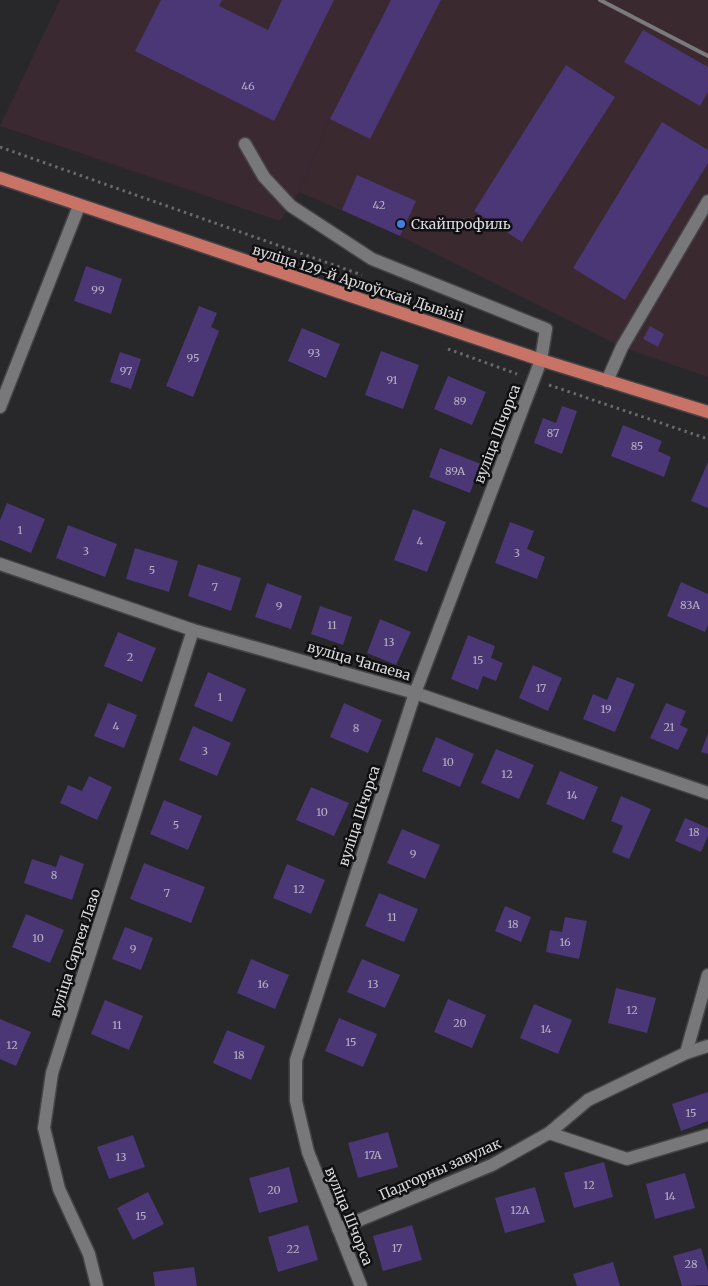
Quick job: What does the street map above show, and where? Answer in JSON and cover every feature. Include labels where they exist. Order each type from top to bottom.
[{"type":"main road","name":"вуліца 129-й Арлоўскай Дывізіі","points":[[0,178],[78,206],[541,360],[708,412]]},
{"type":"street","name":"вуліца Шчорса","points":[[246,144],[264,177],[291,206],[372,259],[546,329],[541,360],[415,693],[296,1060],[296,1101],[308,1152],[362,1286]]},
{"type":"street","points":[[607,380],[622,347],[708,201]]},
{"type":"street","points":[[0,407],[78,206]]},
{"type":"street","name":"вуліца Чапаева","points":[[0,564],[193,630],[415,693],[708,793]]},
{"type":"street","name":"вуліца Сяргея Лазо","points":[[97,1286],[89,1254],[59,1190],[44,1128],[52,1073],[193,630]]},
{"type":"street","points":[[686,1053],[708,975]]},
{"type":"street","name":"Падгорны завулак","points":[[338,1230],[492,1165],[549,1133],[588,1100],[686,1053],[708,1046]]},
{"type":"street","points":[[549,1133],[627,1158],[708,1135]]},
{"type":"path","points":[[0,147],[364,276]]},
{"type":"shaded area","points":[[60,0],[391,0],[330,119],[299,192],[280,221],[0,126]]},
{"type":"shaded area","points":[[391,0],[708,0],[708,377],[622,347],[400,236],[299,192],[330,119]]},
{"type":"building","points":[[161,0],[222,0],[219,6],[268,30],[282,0],[334,0],[274,121],[135,51]]},
{"type":"building","points":[[391,0],[441,0],[370,139],[330,119]]},
{"type":"building","points":[[643,30],[708,67],[708,92],[700,106],[624,62]]},
{"type":"building","points":[[566,65],[615,97],[522,242],[474,211]]},
{"type":"building","points":[[662,122],[708,150],[708,163],[625,300],[573,268]]},
{"type":"building","points":[[357,175],[416,201],[400,236],[342,210]]},
{"type":"building","points":[[86,266],[122,279],[111,314],[74,301]]},
{"type":"building","points":[[199,306],[217,313],[211,327],[219,331],[193,397],[166,386]]},
{"type":"building","points":[[650,326],[664,334],[658,347],[643,339]]},
{"type":"building","points":[[302,328],[340,344],[326,378],[288,361]]},
{"type":"building","points":[[381,351],[419,365],[403,409],[365,395]]},
{"type":"building","points":[[120,352],[141,359],[131,389],[110,382]]},
{"type":"building","points":[[448,376],[486,392],[472,425],[434,409]]},
{"type":"building","points":[[562,406],[577,411],[562,454],[534,443],[543,418],[556,423]]},
{"type":"building","points":[[623,425],[662,441],[658,451],[671,457],[664,477],[611,456]]},
{"type":"building","points":[[440,448],[481,464],[470,493],[429,477]]},
{"type":"building","points":[[708,462],[708,508],[691,501]]},
{"type":"building","points":[[7,503],[45,519],[31,553],[0,540],[0,520]]},
{"type":"building","points":[[413,509],[446,522],[427,572],[394,560]]},
{"type":"building","points":[[510,522],[534,531],[527,549],[545,557],[537,579],[495,563]]},
{"type":"building","points":[[68,525],[117,544],[105,577],[56,558]]},
{"type":"building","points":[[135,548],[178,561],[169,592],[126,579]]},
{"type":"building","points":[[198,564],[241,578],[231,611],[188,596]]},
{"type":"building","points":[[681,582],[708,594],[708,625],[705,632],[667,616]]},
{"type":"building","points":[[267,583],[302,596],[291,629],[255,617]]},
{"type":"building","points":[[320,606],[352,617],[343,645],[311,634]]},
{"type":"building","points":[[380,619],[411,632],[396,665],[367,653]]},
{"type":"building","points":[[118,632],[156,648],[142,682],[104,666]]},
{"type":"building","points":[[468,635],[495,646],[491,658],[503,663],[496,681],[483,676],[478,690],[451,679]]},
{"type":"building","points":[[533,665],[562,678],[548,711],[519,698]]},
{"type":"building","points":[[208,672],[246,689],[232,722],[194,706]]},
{"type":"building","points":[[617,677],[635,684],[615,732],[583,719],[593,694],[607,700]]},
{"type":"building","points":[[108,703],[137,715],[124,748],[94,736]]},
{"type":"building","points":[[344,703],[382,720],[368,753],[330,737]]},
{"type":"building","points":[[666,703],[686,711],[680,725],[688,729],[678,750],[650,738]]},
{"type":"building","points":[[193,726],[231,743],[217,776],[179,760]]},
{"type":"building","points":[[708,733],[708,754],[701,752]]},
{"type":"building","points":[[436,737],[474,754],[460,787],[422,771]]},
{"type":"building","points":[[496,749],[534,765],[519,799],[481,783]]},
{"type":"building","points":[[560,771],[598,787],[584,820],[546,804]]},
{"type":"building","points":[[89,776],[112,787],[97,820],[60,803],[68,785],[82,791]]},
{"type":"building","points":[[311,787],[349,803],[334,836],[296,820]]},
{"type":"building","points":[[621,796],[651,809],[629,859],[612,852],[623,826],[611,821]]},
{"type":"building","points":[[164,800],[202,816],[188,850],[150,834]]},
{"type":"building","points":[[685,818],[708,828],[708,836],[701,852],[675,841]]},
{"type":"building","points":[[402,829],[440,845],[425,879],[387,863]]},
{"type":"building","points":[[60,855],[84,864],[72,900],[24,883],[32,859],[56,867]]},
{"type":"building","points":[[144,863],[205,887],[191,923],[130,899]]},
{"type":"building","points":[[287,864],[325,880],[311,914],[273,898]]},
{"type":"building","points":[[379,893],[418,909],[404,942],[365,926]]},
{"type":"building","points":[[505,906],[531,917],[521,942],[495,931]]},
{"type":"building","points":[[26,914],[64,930],[50,963],[12,947]]},
{"type":"building","points":[[565,917],[587,921],[579,959],[546,952],[550,930],[562,932]]},
{"type":"building","points":[[125,927],[153,938],[141,970],[112,959]]},
{"type":"building","points":[[251,959],[289,975],[275,1009],[237,993]]},
{"type":"building","points":[[362,959],[400,975],[385,1008],[347,992]]},
{"type":"building","points":[[616,988],[656,998],[647,1033],[608,1023]]},
{"type":"building","points":[[448,999],[486,1015],[472,1048],[434,1032]]},
{"type":"building","points":[[105,1000],[143,1016],[129,1050],[91,1034]]},
{"type":"building","points":[[534,1004],[572,1020],[558,1054],[520,1038]]},
{"type":"building","points":[[339,1018],[377,1034],[363,1067],[325,1051]]},
{"type":"building","points":[[0,1019],[31,1032],[16,1066],[0,1059]]},
{"type":"building","points":[[227,1030],[265,1046],[251,1080],[213,1063]]},
{"type":"building","points":[[708,1092],[708,1121],[681,1131],[672,1104]]},
{"type":"building","points":[[388,1132],[398,1167],[358,1178],[348,1143]]},
{"type":"building","points":[[133,1135],[145,1167],[109,1179],[97,1147]]},
{"type":"building","points":[[604,1162],[613,1197],[574,1208],[564,1173]]},
{"type":"building","points":[[289,1167],[298,1202],[259,1213],[249,1178]]},
{"type":"building","points":[[685,1173],[695,1208],[655,1219],[646,1184]]},
{"type":"building","points":[[535,1187],[545,1222],[505,1233],[495,1198]]},
{"type":"building","points":[[148,1192],[164,1224],[133,1240],[117,1208]]},
{"type":"building","points":[[308,1225],[318,1260],[278,1272],[268,1237]]},
{"type":"building","points":[[412,1225],[422,1260],[383,1271],[373,1236]]},
{"type":"building","points":[[701,1248],[708,1271],[708,1285],[682,1286],[673,1256]]},
{"type":"building","points":[[613,1262],[620,1286],[577,1286],[573,1274]]},
{"type":"building","points":[[194,1267],[197,1286],[155,1286],[153,1272]]},
{"type":"railway","points":[[600,0],[708,56]]},
{"type":"place","name":"Скайпрофиль","points":[[401,224]]}]
